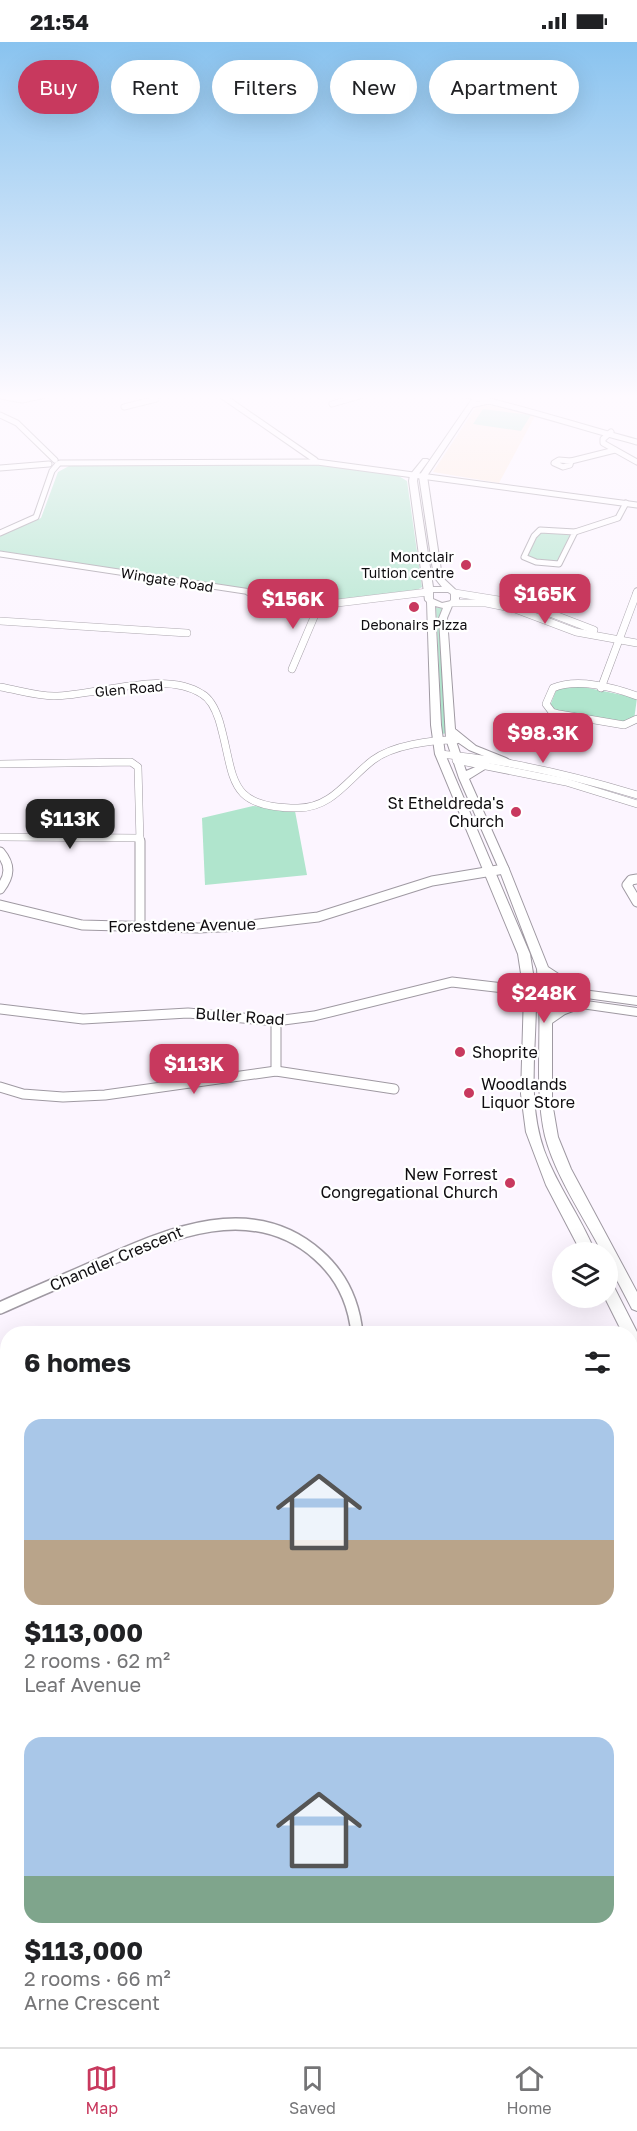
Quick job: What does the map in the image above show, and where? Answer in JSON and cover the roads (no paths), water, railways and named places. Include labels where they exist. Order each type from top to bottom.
[{"type":"street","points":[[0,533],[36,517],[45,489]]},
{"type":"street","points":[[419,489],[421,539],[429,596],[441,757],[524,954],[529,991],[528,1095],[532,1130],[544,1165],[583,1242]]},
{"type":"street","points":[[422,489],[440,580],[452,591],[456,600],[443,618],[457,758],[543,969],[546,1021],[546,1102],[552,1137],[564,1169],[599,1242]]},
{"type":"street","points":[[519,489],[637,505]]},
{"type":"street","points":[[575,532],[563,560],[558,564],[536,562],[524,557],[534,536],[540,530],[575,532],[615,520],[626,503]]},
{"type":"street","points":[[421,539],[431,539]]},
{"type":"street","name":"Wingate Road","points":[[0,556],[320,603],[345,604],[405,596],[429,596]]},
{"type":"street","points":[[426,572],[438,572]]},
{"type":"street","points":[[429,596],[439,588],[529,605],[586,628],[637,643]]},
{"type":"street","points":[[601,688],[636,594]]},
{"type":"street","points":[[429,596],[451,604],[486,603],[515,609],[576,632],[637,637]]},
{"type":"street","points":[[292,669],[320,603]]},
{"type":"street","points":[[0,621],[187,633]]},
{"type":"street","points":[[637,696],[568,683],[557,685],[550,694],[547,707],[560,714],[621,724],[631,724],[637,719]]},
{"type":"street","name":"Glen Road","points":[[0,687],[56,696],[164,685],[195,690],[206,697],[217,712],[232,774],[244,797],[254,802],[290,807],[308,808],[320,805],[376,758],[454,736]]},
{"type":"street","points":[[454,736],[473,750],[512,764]]},
{"type":"street","points":[[441,757],[512,764],[570,774],[637,795]]},
{"type":"street","points":[[457,758],[566,782],[637,804]]},
{"type":"street","points":[[0,764],[124,761],[135,764],[140,772],[140,926]]},
{"type":"street","points":[[464,778],[472,771],[485,766]]},
{"type":"street","points":[[0,837],[141,838]]},
{"type":"street","points":[[0,852],[8,863],[9,870],[0,889]]},
{"type":"street","name":"Forestdene Avenue","points":[[0,905],[73,924],[198,928],[294,921],[325,915],[415,885],[504,869]]},
{"type":"street","points":[[637,879],[631,880],[627,885],[637,902]]},
{"type":"street","points":[[543,969],[584,999],[637,1012]]},
{"type":"street","name":"Buller Road","points":[[0,1009],[83,1019],[189,1012],[276,1021],[314,1016],[443,983],[462,982],[529,991]]},
{"type":"street","points":[[529,991],[584,999],[637,1001]]},
{"type":"street","points":[[546,1021],[584,999]]},
{"type":"street","points":[[276,1021],[276,1071]]},
{"type":"street","points":[[0,1087],[23,1094],[74,1097],[105,1095],[276,1071],[394,1089]]},
{"type":"street","name":"Chandler Crescent","points":[[0,1308],[179,1230],[212,1223],[245,1224],[282,1233],[298,1241],[327,1264],[340,1278],[351,1300],[356,1326]]},
{"type":"street","points":[[618,1279],[637,1305]]},
{"type":"street","points":[[618,1308],[627,1326]]},
{"type":"place","name":"Montclair Tuition centre","points":[[466,565]]},
{"type":"place","name":"Debonairs Pizza","points":[[414,607]]},
{"type":"place","name":"St Etheldreda's Church","points":[[516,812]]},
{"type":"place","name":"Shoprite","points":[[460,1052]]},
{"type":"place","name":"Woodlands Liquor Store","points":[[469,1093]]},
{"type":"place","name":"New Forrest Congregational Church","points":[[510,1183]]}]
